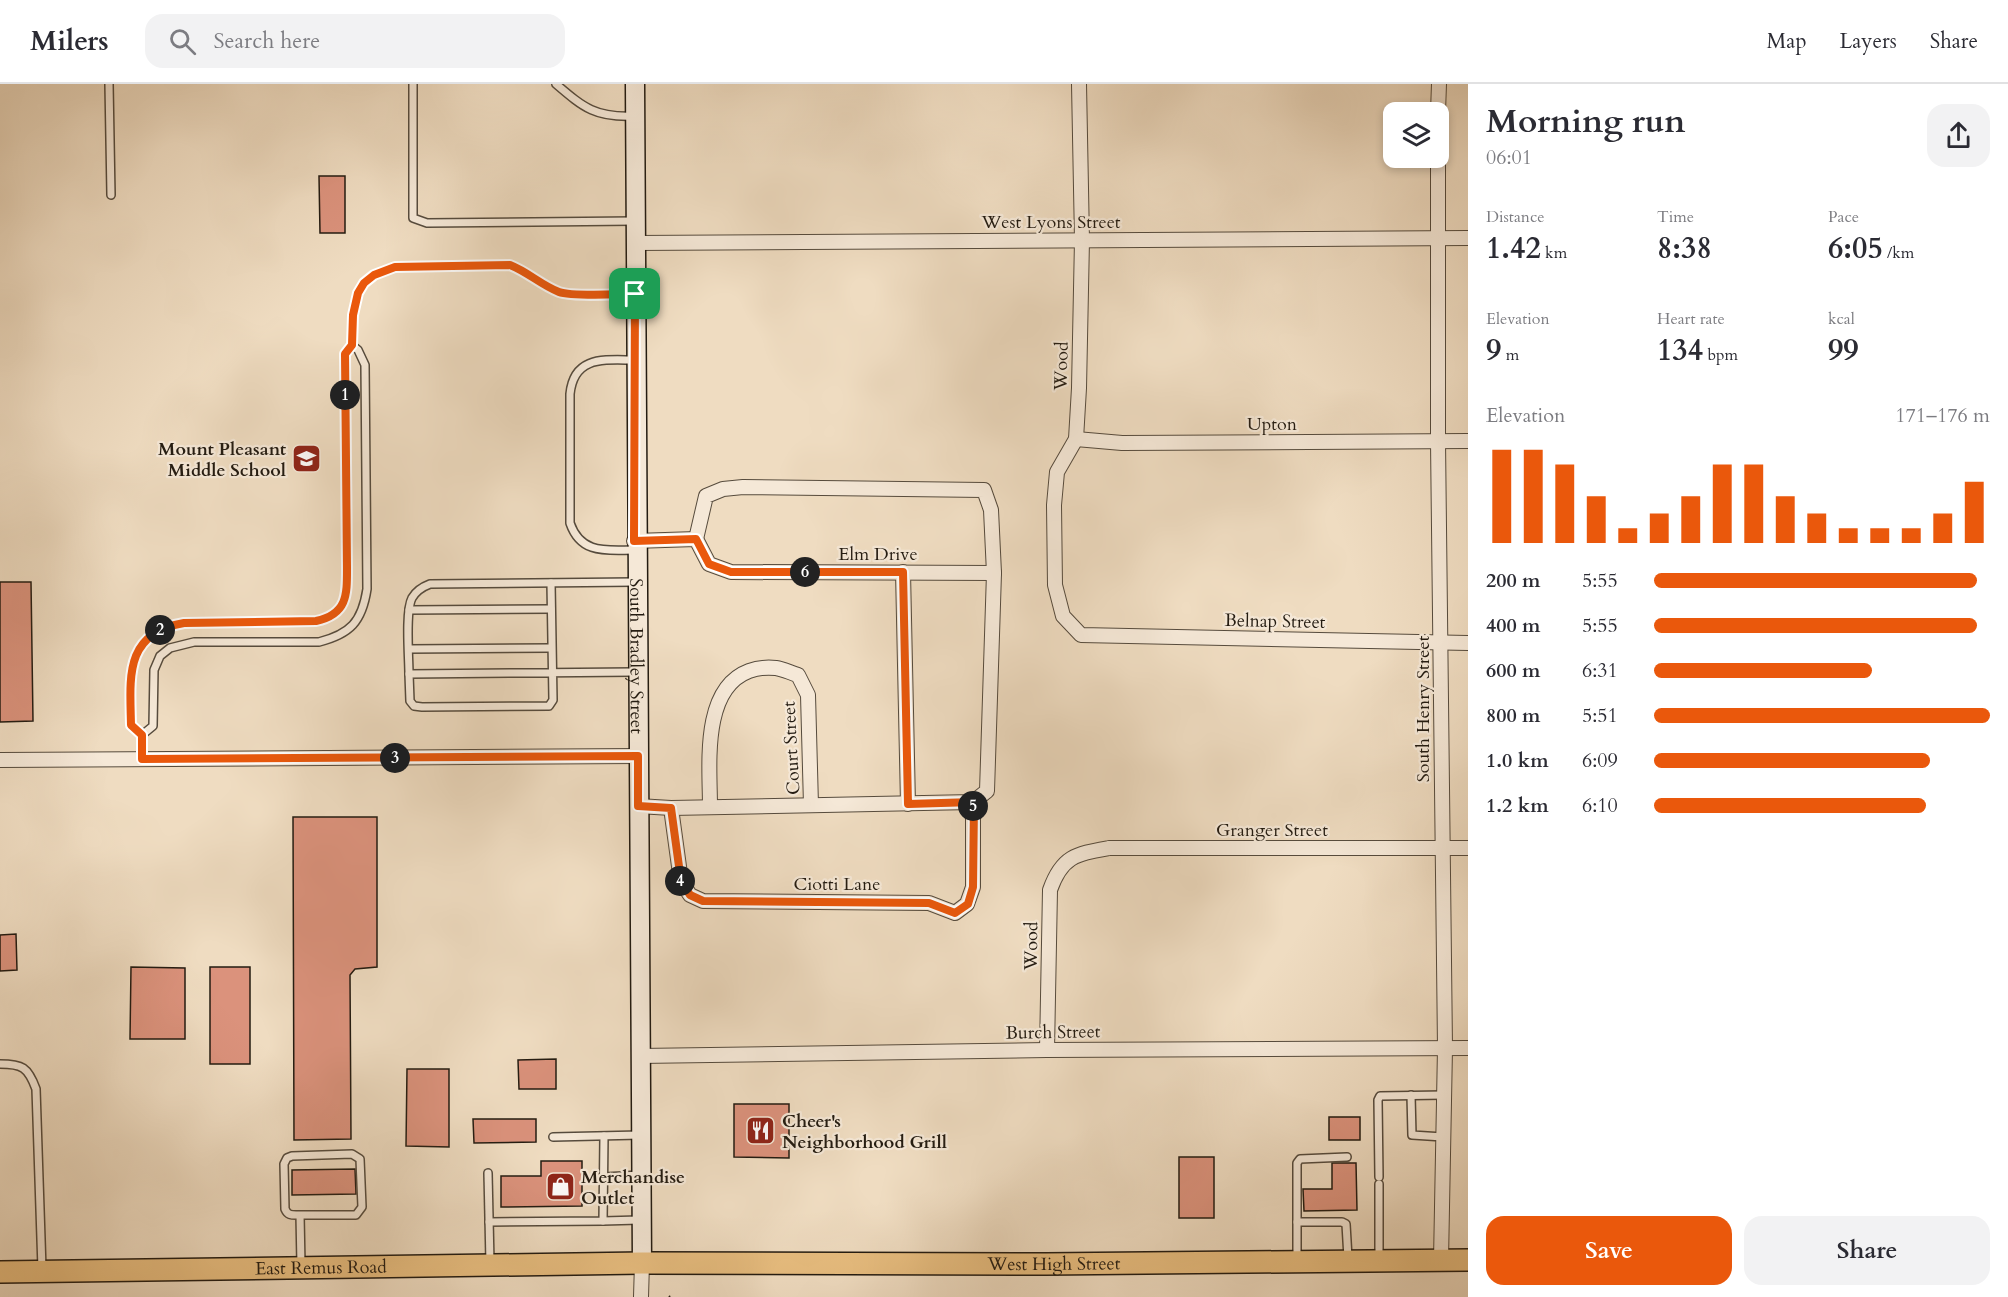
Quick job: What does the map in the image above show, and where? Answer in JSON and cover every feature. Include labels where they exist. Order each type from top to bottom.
[{"type":"main road","name":"West High Street","points":[[642,1263],[1046,1264],[1468,1260]]},
{"type":"main road","name":"East Remus Road","points":[[0,1272],[642,1263]]},
{"type":"street","name":"South Bradley Street","points":[[634,84],[634,546],[642,1263]]},
{"type":"street","name":"Wood","points":[[1079,84],[1082,240],[1076,439],[1057,472],[1054,505],[1055,585],[1063,616],[1081,635]]},
{"type":"street","points":[[1438,102],[1439,84]]},
{"type":"street","name":"South Henry Street","points":[[1438,168],[1441,848],[1445,1048],[1441,1260]]},
{"type":"street","name":"West Lyons Street","points":[[634,243],[1468,238]]},
{"type":"street","name":"Upton","points":[[1076,439],[1122,443],[1468,441]]},
{"type":"street","points":[[634,546],[696,539],[706,496],[723,489],[743,487],[984,489],[991,510],[994,573],[987,791],[974,802],[671,808],[638,806]]},
{"type":"street","name":"Elm Drive","points":[[696,539],[709,564],[731,572],[994,573]]},
{"type":"street","points":[[903,572],[908,804]]},
{"type":"street","name":"Belnap Street","points":[[1081,635],[1468,643]]},
{"type":"street","name":"Court Street","points":[[710,807],[710,742],[717,704],[728,687],[740,675],[758,668],[776,668],[798,675],[808,695],[811,805]]},
{"type":"street","points":[[0,760],[638,756]]},
{"type":"street","name":"Ciotti Lane","points":[[671,808],[681,881],[690,895],[703,901],[929,903],[955,913],[968,904],[973,887],[974,802]]},
{"type":"street","name":"Granger Street","points":[[1077,854],[1109,848],[1468,848]]},
{"type":"street","name":"Wood","points":[[1047,1050],[1050,890],[1056,872],[1077,854]]},
{"type":"street","name":"Burch Street","points":[[639,1056],[1047,1050],[1468,1048]]},
{"type":"street","points":[[641,1297],[642,1263]]},
{"type":"lane","points":[[109,84],[111,195]]},
{"type":"lane","points":[[413,84],[413,218],[427,223],[634,221]]},
{"type":"lane","points":[[556,84],[592,112],[613,118],[634,116]]},
{"type":"lane","points":[[142,759],[142,735],[131,725],[130,676],[138,650],[147,639],[169,626],[184,623],[316,621],[329,618],[341,607],[347,590],[345,354],[352,345],[353,315],[358,293],[364,283],[374,275],[395,267],[510,265],[525,271],[545,286],[562,293],[635,294]]},
{"type":"lane","points":[[142,735],[153,726],[154,670],[160,657],[170,648],[194,642],[319,642],[335,638],[346,632],[361,614],[368,590],[365,365],[358,350],[352,345]]},
{"type":"lane","points":[[634,546],[590,548],[582,543],[570,524],[570,394],[571,383],[576,375],[581,368],[590,363],[598,360],[635,360]]},
{"type":"lane","points":[[551,583],[553,700],[549,706],[414,706],[410,701],[409,610],[410,602],[417,591],[430,584],[635,582]]},
{"type":"lane","points":[[409,610],[551,609]]},
{"type":"lane","points":[[409,649],[551,648]]},
{"type":"lane","points":[[410,675],[637,672]]},
{"type":"lane","points":[[0,1064],[21,1066],[31,1074],[36,1089],[42,1271]]},
{"type":"lane","points":[[1379,1260],[1378,1100],[1384,1095],[1444,1095]]},
{"type":"lane","points":[[1411,1095],[1412,1135],[1443,1137]]},
{"type":"lane","points":[[603,1221],[604,1136]]},
{"type":"lane","points":[[553,1137],[640,1136]]},
{"type":"lane","points":[[352,1154],[360,1159],[362,1207],[356,1215],[300,1215],[290,1215],[285,1209],[284,1164],[287,1158],[352,1154]]},
{"type":"lane","points":[[1297,1261],[1297,1163],[1300,1159],[1347,1156]]},
{"type":"lane","points":[[488,1173],[490,1265]]},
{"type":"lane","points":[[604,1177],[640,1175]]},
{"type":"lane","points":[[300,1215],[301,1268]]},
{"type":"lane","points":[[489,1222],[641,1220]]},
{"type":"lane","points":[[1297,1222],[1342,1222],[1346,1224],[1348,1261]]},
{"type":"building","points":[[319,176],[345,176],[345,233],[320,233]]},
{"type":"building","points":[[0,582],[31,582],[33,721],[0,722]]},
{"type":"building","points":[[293,817],[377,817],[377,967],[355,969],[350,975],[351,1139],[294,1140]]},
{"type":"building","points":[[16,934],[17,970],[0,971],[0,935]]},
{"type":"building","points":[[131,967],[185,968],[185,1039],[130,1039]]},
{"type":"building","points":[[210,967],[250,967],[250,1064],[210,1064]]},
{"type":"building","points":[[556,1059],[556,1089],[519,1089],[518,1060]]},
{"type":"building","points":[[407,1069],[449,1069],[449,1147],[406,1146]]},
{"type":"building","name":"Cheer's Neighborhood Grill","points":[[734,1104],[789,1104],[789,1158],[734,1157]]},
{"type":"building","points":[[1329,1117],[1360,1117],[1360,1140],[1329,1140]]},
{"type":"building","points":[[473,1119],[536,1119],[536,1142],[474,1143]]},
{"type":"building","points":[[1179,1157],[1214,1157],[1214,1218],[1179,1218]]},
{"type":"building","points":[[541,1161],[582,1161],[582,1206],[501,1207],[501,1176],[541,1176]]},
{"type":"building","points":[[1332,1163],[1356,1163],[1357,1210],[1304,1211],[1303,1189],[1332,1189]]},
{"type":"building","points":[[355,1169],[356,1194],[292,1195],[292,1170]]},
{"type":"place","name":"Mount Pleasant Middle School","points":[[307,459]]},
{"type":"place","name":"Cheer's Neighborhood Grill","points":[[761,1131]]},
{"type":"place","name":"Merchandise Outlet","points":[[560,1187]]},
{"type":"route","points":[[510,265],[525,271],[545,286],[562,293],[635,294],[634,541],[696,539],[709,564],[731,572],[903,572],[908,804],[974,802],[973,887],[968,904],[955,913],[929,903],[703,901],[690,895],[681,881],[671,808],[638,806],[638,756],[142,759],[142,735],[131,725],[130,676],[138,650],[147,639],[169,626],[184,623],[316,621],[329,618],[345,601],[347,567],[345,354],[352,345],[355,302],[364,283],[374,275],[395,267],[510,265]]}]
